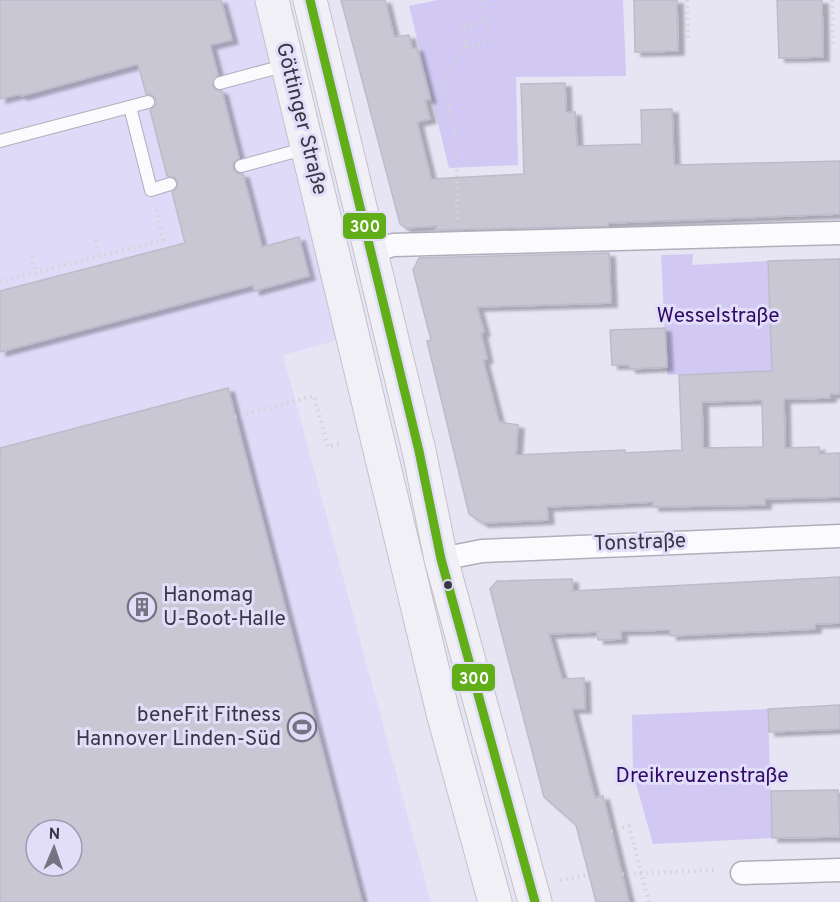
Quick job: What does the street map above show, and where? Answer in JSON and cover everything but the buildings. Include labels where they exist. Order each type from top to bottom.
[{"type":"main road","name":"Göttinger Straße","points":[[272,0],[443,713],[495,902]]},
{"type":"main road","name":"Göttinger Straße","points":[[310,0],[419,451],[441,559],[546,891]]},
{"type":"street","points":[[370,252],[393,245],[840,233]]},
{"type":"street","name":"Tonstraße","points":[[441,559],[506,550],[840,536]]},
{"type":"street","points":[[742,873],[840,870]]},
{"type":"lane","points":[[220,83],[288,65]]},
{"type":"lane","points":[[0,141],[148,102]]},
{"type":"lane","points":[[130,107],[151,190],[170,184]]},
{"type":"lane","points":[[241,166],[308,148]]},
{"type":"path","points":[[457,244],[457,145],[442,80],[466,47],[491,41],[482,0]]},
{"type":"path","points":[[687,0],[688,41]]},
{"type":"path","points":[[832,0],[833,46]]},
{"type":"path","points":[[466,47],[462,27],[486,20]]},
{"type":"path","points":[[0,282],[163,240],[151,190]]},
{"type":"path","points":[[96,240],[100,256]]},
{"type":"path","points":[[32,256],[36,273]]},
{"type":"path","points":[[235,417],[314,396],[328,447],[339,444]]},
{"type":"path","points":[[611,831],[629,826],[649,902]]},
{"type":"path","points":[[622,874],[723,870],[742,873]]},
{"type":"path","points":[[546,891],[589,875]]},
{"type":"shaded area","points":[[0,0],[261,0],[346,338],[283,355],[431,902],[0,902]]},
{"type":"green space","points":[[437,0],[623,0],[626,76],[516,77],[518,165],[449,168],[409,6]]},
{"type":"green space","name":"Wesselstraße","points":[[693,254],[692,265],[768,261],[772,371],[667,375],[661,255]]},
{"type":"green space","name":"Dreikreuzenstraße","points":[[768,709],[772,838],[653,844],[633,773],[632,715]]},
{"type":"transit line","name":"300","points":[[310,0],[419,451],[441,559],[535,902]]},
{"type":"place","name":"Hanomag U-Boot-Halle","points":[[142,607]]},
{"type":"place","name":"beneFit Fitness Hannover Linden-Süd","points":[[302,727]]}]
